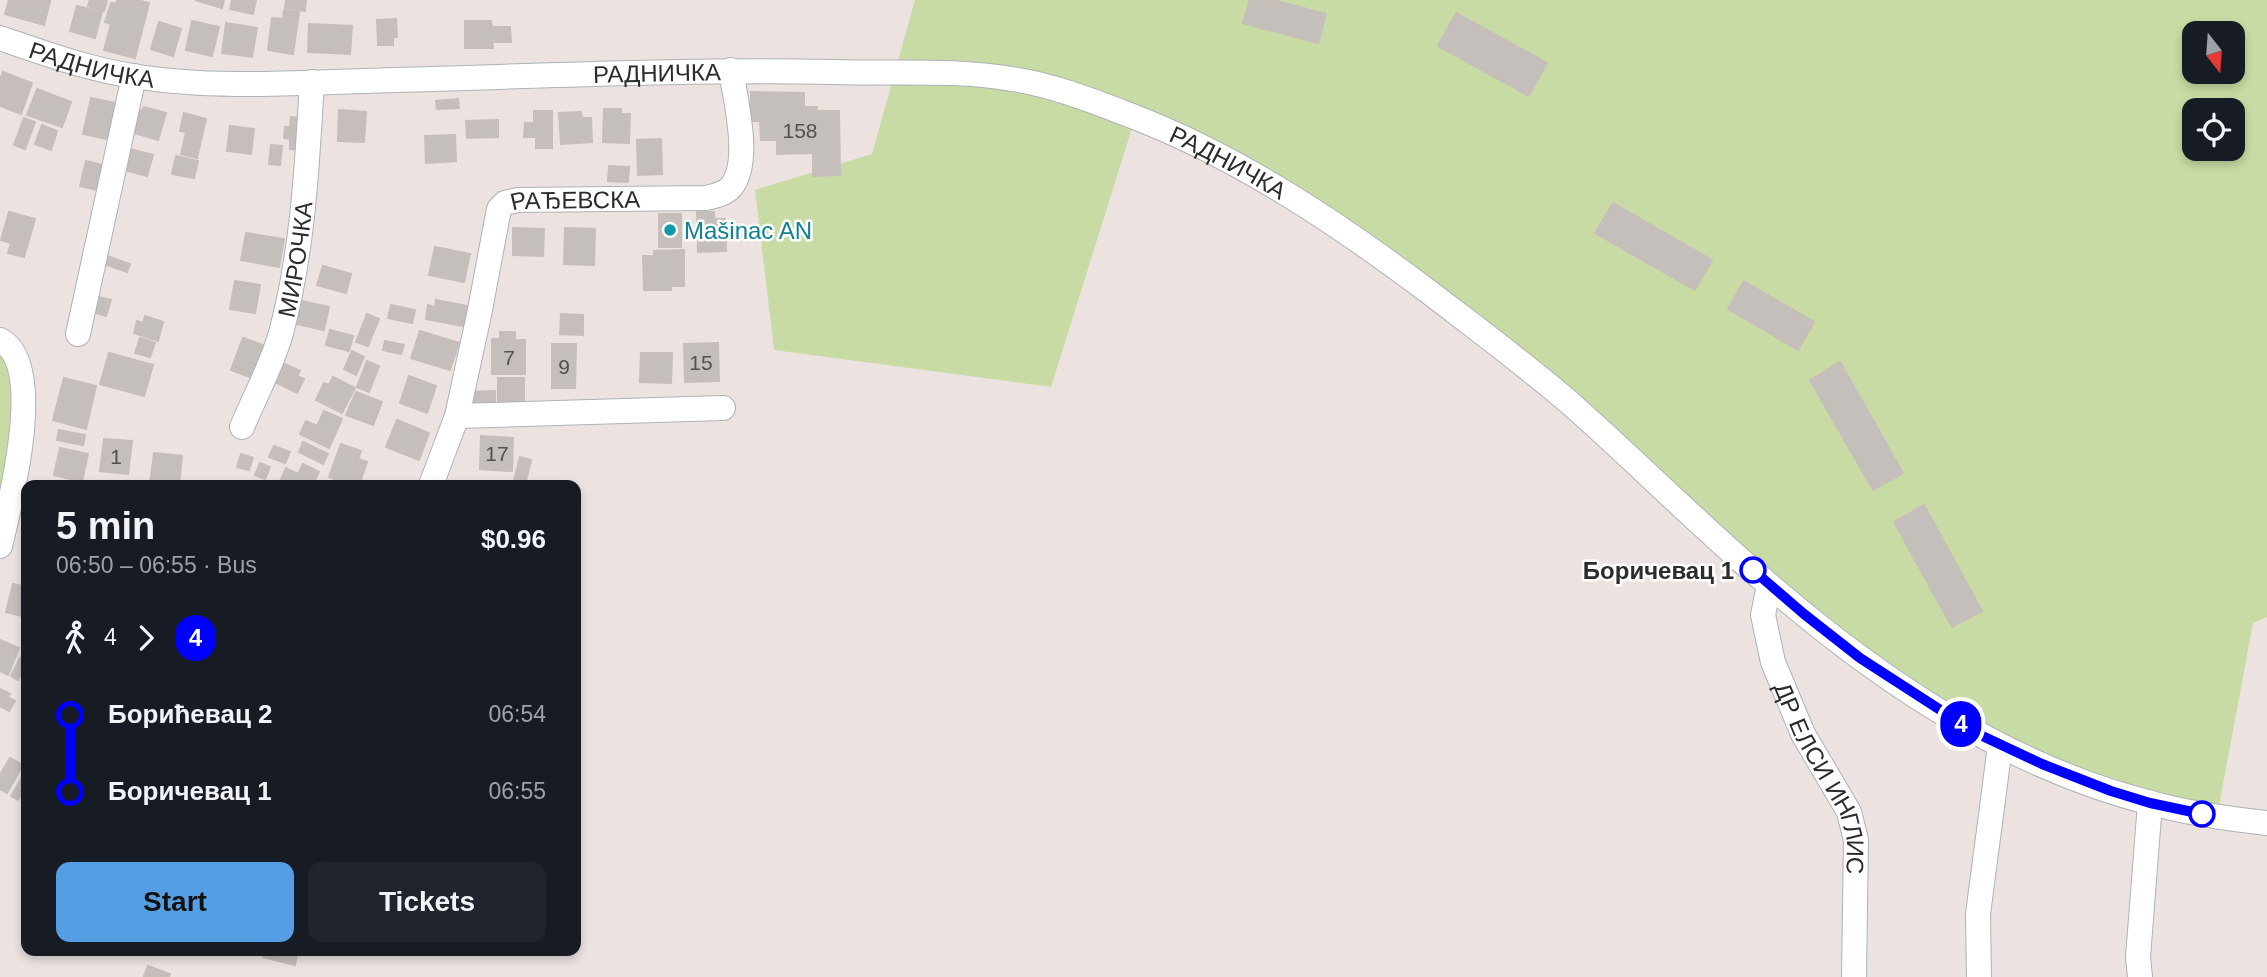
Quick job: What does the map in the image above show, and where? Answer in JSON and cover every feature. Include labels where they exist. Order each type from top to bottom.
[{"type":"street","name":"РАДНИЧКА","points":[[0,38],[59,58],[134,76],[208,83],[580,72],[731,70],[941,73],[1009,78],[1102,104],[1211,152],[1317,213],[1403,273],[1501,346],[1593,424],[1769,585],[1860,658],[1946,715],[2000,746],[2111,791],[2185,811],[2267,823]]},
{"type":"street","name":"РАЂЕВСКА","points":[[432,480],[457,416],[499,209],[505,203],[518,200],[706,198],[721,194],[730,188],[740,162],[739,127],[731,70]]},
{"type":"street","points":[[78,334],[134,76]]},
{"type":"street","name":"МИРОЧКА","points":[[242,427],[276,346],[289,296],[305,202],[312,82]]},
{"type":"street","points":[[0,340],[9,345],[22,370],[25,480]]},
{"type":"street","points":[[457,416],[723,408]]},
{"type":"street","points":[[0,546],[21,493]]},
{"type":"street","name":"ДР ЕЛСИ ИНГЛИС","points":[[1769,585],[1763,615],[1773,662],[1803,734],[1849,812],[1856,840],[1854,977]]},
{"type":"street","points":[[1979,977],[1978,914],[2000,746]]},
{"type":"street","points":[[2140,977],[2138,957],[2150,803]]},
{"type":"green space","points":[[915,0],[2267,0],[2267,617],[2253,623],[2219,806],[2185,801],[2111,782],[1977,724],[1804,604],[1568,392],[1138,109],[1051,387],[774,350],[755,190],[872,154]]},
{"type":"green space","points":[[0,352],[14,372],[4,496],[0,510]]},
{"type":"building","points":[[9,0],[50,1],[44,25],[5,14]]},
{"type":"building","points":[[90,0],[107,0],[104,11],[88,6]]},
{"type":"building","points":[[117,0],[149,3],[135,58],[104,50],[111,24],[105,22],[111,3],[116,4]]},
{"type":"building","points":[[195,0],[224,0],[222,8]]},
{"type":"building","points":[[232,0],[256,0],[253,14],[230,9]]},
{"type":"building","points":[[286,0],[306,0],[305,11],[285,8]]},
{"type":"building","points":[[1250,0],[1273,0],[1326,14],[1318,43],[1243,23]]},
{"type":"building","points":[[77,6],[102,12],[95,38],[70,31]]},
{"type":"building","points":[[284,10],[299,12],[293,54],[268,50],[272,18],[283,19]]},
{"type":"building","points":[[1456,13],[1547,63],[1529,96],[1438,46]]},
{"type":"building","points":[[396,19],[397,37],[393,37],[393,45],[378,45],[377,20]]},
{"type":"building","points":[[192,21],[219,27],[212,56],[186,50]]},
{"type":"building","points":[[465,21],[491,21],[492,27],[510,27],[511,42],[492,42],[493,48],[465,48]]},
{"type":"building","points":[[159,22],[181,29],[173,56],[151,49]]},
{"type":"building","points":[[226,23],[257,28],[252,57],[222,53]]},
{"type":"building","points":[[309,24],[352,26],[350,54],[308,52]]},
{"type":"building","points":[[3,72],[32,83],[21,114],[0,106],[0,80]]},
{"type":"building","points":[[37,89],[71,102],[62,127],[27,115]]},
{"type":"building","points":[[751,92],[804,93],[804,107],[817,107],[816,111],[839,111],[840,175],[813,176],[813,153],[777,154],[777,140],[761,140],[760,121],[751,121]]},
{"type":"building","points":[[91,98],[120,104],[112,140],[83,134]]},
{"type":"building","points":[[458,99],[459,108],[437,109],[436,101]]},
{"type":"building","points":[[144,107],[166,113],[158,140],[128,131],[134,109],[142,111]]},
{"type":"building","points":[[604,109],[621,109],[621,114],[630,114],[629,143],[603,142]]},
{"type":"building","points":[[339,110],[366,112],[364,142],[338,141]]},
{"type":"building","points":[[534,111],[552,111],[552,148],[536,148],[536,137],[524,137],[525,123],[534,123]]},
{"type":"building","points":[[581,112],[582,118],[591,118],[592,142],[561,144],[559,113]]},
{"type":"building","points":[[184,113],[206,119],[197,158],[181,154],[186,132],[180,131]]},
{"type":"building","points":[[291,117],[306,119],[303,150],[290,149],[290,139],[284,138],[285,127],[290,127]]},
{"type":"building","points":[[24,118],[35,122],[25,149],[14,145]]},
{"type":"building","points":[[498,120],[498,137],[467,138],[466,121]]},
{"type":"building","points":[[42,125],[57,131],[51,150],[35,144]]},
{"type":"building","points":[[230,126],[254,129],[251,154],[227,151]]},
{"type":"building","points":[[455,135],[456,161],[426,163],[425,136]]},
{"type":"building","points":[[661,139],[662,174],[638,175],[637,140]]},
{"type":"building","points":[[271,145],[282,146],[280,165],[269,164]]},
{"type":"building","points":[[126,148],[153,155],[147,176],[121,169]]},
{"type":"building","points":[[176,156],[198,161],[194,178],[172,174]]},
{"type":"building","points":[[86,161],[111,167],[106,192],[80,186]]},
{"type":"building","points":[[609,166],[629,167],[628,182],[608,181]]},
{"type":"building","points":[[1613,203],[1712,260],[1695,290],[1595,233]]},
{"type":"building","points":[[9,212],[35,219],[24,257],[8,253],[11,243],[1,240]]},
{"type":"building","points":[[697,212],[714,212],[714,219],[725,219],[726,251],[698,252]]},
{"type":"building","name":"Mašinac AN","points":[[659,214],[681,214],[681,247],[659,247]]},
{"type":"building","points":[[513,228],[544,229],[543,256],[513,255]]},
{"type":"building","points":[[565,228],[595,229],[594,265],[564,264]]},
{"type":"building","points":[[246,233],[284,239],[279,267],[241,260]]},
{"type":"building","points":[[435,247],[470,254],[464,282],[429,275]]},
{"type":"building","points":[[684,250],[684,286],[671,286],[671,290],[644,290],[643,256],[654,256],[654,251]]},
{"type":"building","points":[[107,256],[130,264],[127,272],[104,264]]},
{"type":"building","points":[[323,266],[351,274],[346,293],[317,285]]},
{"type":"building","points":[[235,281],[260,285],[255,313],[230,309]]},
{"type":"building","points":[[1744,281],[1814,322],[1798,350],[1728,309]]},
{"type":"building","points":[[99,297],[111,300],[106,316],[94,312]]},
{"type":"building","points":[[297,300],[329,307],[324,330],[292,323]]},
{"type":"building","points":[[436,300],[467,306],[463,326],[426,319],[428,305],[435,307]]},
{"type":"building","points":[[391,305],[415,310],[412,323],[388,318]]},
{"type":"building","points":[[367,314],[379,319],[368,346],[356,342]]},
{"type":"building","points":[[561,314],[583,315],[583,335],[560,334]]},
{"type":"building","points":[[145,316],[163,322],[158,341],[134,333],[137,321],[143,323]]},
{"type":"building","points":[[330,330],[353,336],[349,351],[326,345]]},
{"type":"building","points":[[420,331],[459,343],[450,370],[411,358]]},
{"type":"building","points":[[500,332],[515,332],[515,340],[525,340],[525,374],[492,374],[492,339],[500,339]]},
{"type":"building","points":[[140,338],[155,343],[150,357],[135,353]]},
{"type":"building","points":[[243,338],[263,345],[250,377],[231,370]]},
{"type":"building","points":[[385,341],[404,345],[401,354],[383,350]]},
{"type":"building","points":[[718,343],[719,381],[685,382],[684,344]]},
{"type":"building","points":[[552,344],[576,344],[575,388],[552,388]]},
{"type":"building","points":[[352,351],[364,357],[356,375],[344,369]]},
{"type":"building","points":[[109,353],[153,365],[144,396],[100,384]]},
{"type":"building","points":[[641,353],[672,353],[671,383],[640,382]]},
{"type":"building","points":[[367,361],[379,366],[369,392],[357,387]]},
{"type":"building","points":[[1840,362],[1903,473],[1873,490],[1810,380]]},
{"type":"building","points":[[283,363],[300,371],[297,376],[304,379],[297,393],[273,381]]},
{"type":"building","points":[[409,376],[436,386],[427,413],[400,403]]},
{"type":"building","points":[[333,377],[355,388],[342,413],[316,400],[324,383],[329,385]]},
{"type":"building","points":[[64,378],[96,386],[86,429],[53,420]]},
{"type":"building","points":[[498,378],[524,378],[524,401],[498,401]]},
{"type":"building","points":[[495,391],[495,401],[471,402],[470,392]]},
{"type":"building","points":[[356,392],[382,402],[373,425],[346,415]]},
{"type":"building","points":[[324,411],[342,419],[329,448],[300,434],[306,421],[317,426]]},
{"type":"building","points":[[397,420],[429,433],[419,460],[386,447]]},
{"type":"building","points":[[59,430],[85,435],[83,445],[57,440]]},
{"type":"building","points":[[481,436],[513,438],[512,471],[480,469]]},
{"type":"building","points":[[104,439],[132,441],[128,474],[100,471]]},
{"type":"building","points":[[303,442],[328,454],[323,464],[299,452]]},
{"type":"building","points":[[341,444],[361,451],[358,459],[367,462],[361,480],[337,480],[329,477]]},
{"type":"building","points":[[274,446],[290,452],[285,463],[269,457]]},
{"type":"building","points":[[60,448],[88,454],[82,480],[54,475]]},
{"type":"building","points":[[154,453],[182,456],[180,480],[151,480]]},
{"type":"building","points":[[241,454],[253,458],[249,470],[237,467]]},
{"type":"building","points":[[520,457],[531,460],[526,480],[514,480]]},
{"type":"building","points":[[260,463],[270,467],[265,479],[255,475]]},
{"type":"building","points":[[303,464],[319,472],[315,480],[281,480],[286,468],[298,474]]},
{"type":"building","points":[[1924,505],[1982,611],[1952,627],[1894,522]]},
{"type":"building","points":[[13,584],[21,586],[21,616],[6,612]]},
{"type":"building","points":[[0,640],[19,648],[8,675],[0,671]]},
{"type":"building","points":[[20,658],[21,674],[18,680],[11,676]]},
{"type":"building","points":[[0,689],[10,694],[8,697],[15,701],[9,711],[0,706]]},
{"type":"building","points":[[10,758],[21,764],[7,793],[0,789],[0,775]]},
{"type":"building","points":[[21,779],[21,795],[18,800],[11,796]]},
{"type":"building","points":[[263,956],[297,956],[295,965]]},
{"type":"building","points":[[148,966],[170,974],[169,977],[144,976]]},
{"type":"bus line","name":"4","points":[[1753,570],[1860,658],[1976,733],[2000,746],[2111,791],[2202,814]]},
{"type":"place","name":"Mašinac AN","points":[[670,230]]},
{"type":"place","name":"Боричевац 1","points":[[1753,570]]}]
